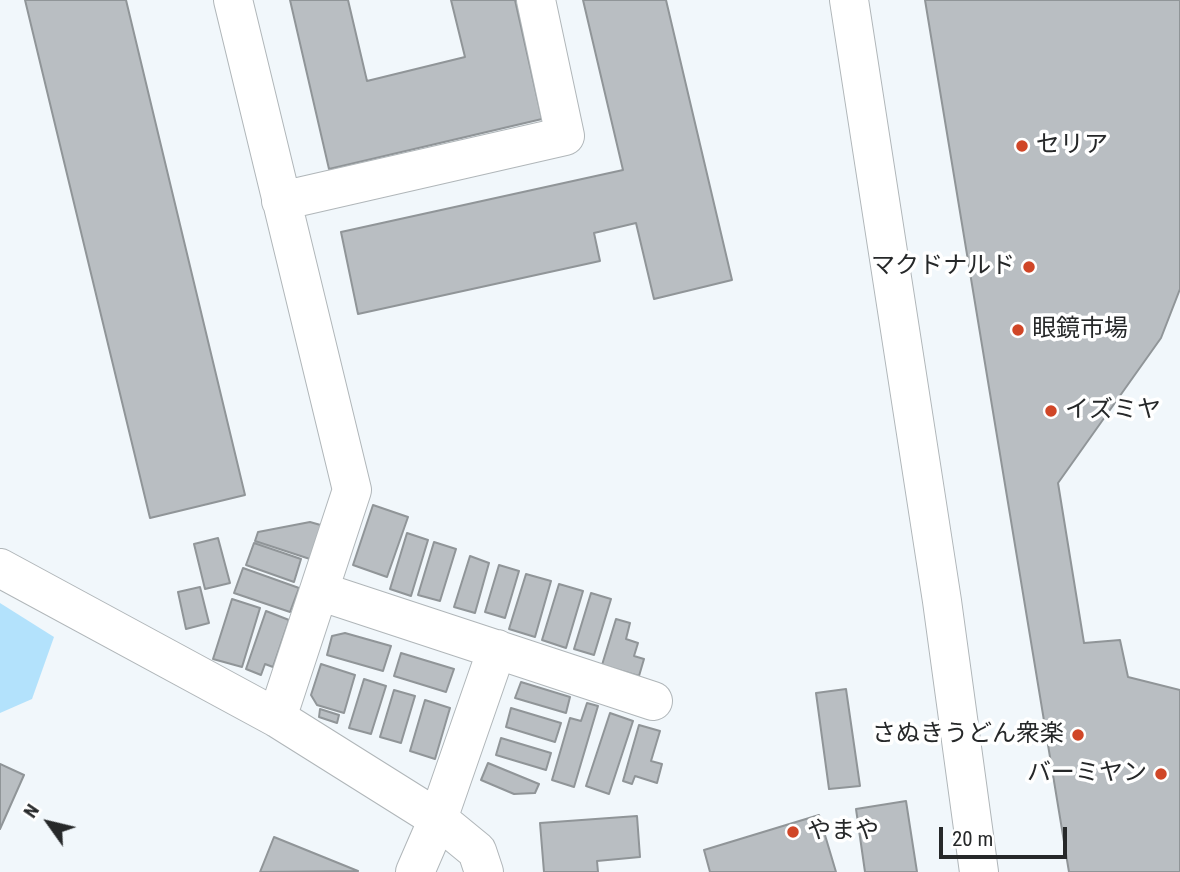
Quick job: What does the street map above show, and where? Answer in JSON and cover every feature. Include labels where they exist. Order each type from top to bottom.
[{"type":"street","points":[[233,0],[352,490],[277,718]]},
{"type":"street","points":[[281,201],[565,136],[536,0]]},
{"type":"street","points":[[849,0],[942,601],[979,872]]},
{"type":"street","points":[[0,568],[277,718],[438,819],[477,851],[484,872]]},
{"type":"street","points":[[319,591],[653,701]]},
{"type":"street","points":[[415,872],[438,819],[497,649]]},
{"type":"shaded area","points":[[0,603],[54,637],[32,699],[0,713]]},
{"type":"building","points":[[25,0],[126,0],[245,495],[150,518]]},
{"type":"building","points":[[290,0],[348,0],[367,81],[465,57],[451,0],[515,0],[542,119],[329,169]]},
{"type":"building","points":[[583,0],[666,0],[732,280],[654,299],[636,223],[594,233],[600,261],[358,314],[341,232],[623,170]]},
{"type":"building","name":"イズミヤ","points":[[925,0],[1180,0],[1180,289],[1161,338],[1058,483],[1084,643],[1120,640],[1128,677],[1180,690],[1180,872],[1069,872]]},
{"type":"building","points":[[373,505],[408,517],[387,577],[353,565]]},
{"type":"building","points":[[310,522],[324,526],[313,560],[255,541],[258,532]]},
{"type":"building","points":[[407,533],[428,540],[411,596],[390,589]]},
{"type":"building","points":[[218,538],[230,583],[205,589],[194,544]]},
{"type":"building","points":[[434,542],[456,549],[440,601],[418,595]]},
{"type":"building","points":[[254,543],[301,559],[294,582],[246,565]]},
{"type":"building","points":[[470,556],[489,563],[475,613],[454,607]]},
{"type":"building","points":[[499,565],[519,571],[505,618],[485,612]]},
{"type":"building","points":[[243,568],[299,588],[290,612],[234,593]]},
{"type":"building","points":[[526,574],[551,581],[535,637],[509,629]]},
{"type":"building","points":[[559,584],[583,591],[566,648],[542,640]]},
{"type":"building","points":[[200,587],[209,623],[186,629],[178,592]]},
{"type":"building","points":[[591,593],[611,599],[594,655],[574,649]]},
{"type":"building","points":[[232,599],[260,608],[242,667],[213,659]]},
{"type":"building","points":[[266,611],[289,620],[273,667],[265,664],[261,675],[246,669]]},
{"type":"building","points":[[616,619],[630,623],[626,639],[638,643],[634,656],[644,659],[639,676],[602,665]]},
{"type":"building","points":[[345,633],[391,646],[383,671],[327,655],[332,636]]},
{"type":"building","points":[[401,653],[454,669],[446,692],[394,676]]},
{"type":"building","points":[[321,664],[355,675],[344,713],[317,705],[311,695]]},
{"type":"building","points":[[364,679],[386,686],[371,734],[349,728]]},
{"type":"building","points":[[521,682],[570,697],[566,713],[515,698]]},
{"type":"building","points":[[846,689],[860,786],[829,789],[816,693]]},
{"type":"building","points":[[394,690],[415,696],[401,743],[380,737]]},
{"type":"building","points":[[425,700],[450,708],[435,759],[410,751]]},
{"type":"building","points":[[587,703],[598,706],[574,787],[552,780],[570,718],[581,721]]},
{"type":"building","points":[[511,708],[561,723],[555,742],[506,727]]},
{"type":"building","points":[[320,709],[339,715],[337,723],[319,717]]},
{"type":"building","points":[[610,713],[633,721],[609,794],[586,786]]},
{"type":"building","points":[[639,725],[660,731],[651,761],[662,764],[657,783],[635,776],[632,784],[623,781]]},
{"type":"building","points":[[501,738],[551,753],[546,770],[496,755]]},
{"type":"building","points":[[488,763],[539,784],[535,793],[514,794],[481,780]]},
{"type":"building","points":[[0,764],[24,775],[0,829]]},
{"type":"building","points":[[906,801],[917,872],[865,872],[856,809]]},
{"type":"building","name":"やまや","points":[[819,815],[836,872],[710,872],[704,850]]},
{"type":"building","points":[[637,816],[640,857],[597,861],[598,872],[544,872],[540,823]]},
{"type":"building","points":[[274,837],[358,871],[260,872]]},
{"type":"place","name":"セリア","points":[[1022,146]]},
{"type":"place","name":"マクドナルド","points":[[1029,267]]},
{"type":"place","name":"眼鏡市場","points":[[1018,330]]},
{"type":"place","name":"イズミヤ","points":[[1051,411]]},
{"type":"place","name":"さぬきうどん衆楽","points":[[1078,735]]},
{"type":"place","name":"バーミヤン","points":[[1161,774]]},
{"type":"place","name":"やまや","points":[[793,832]]}]
